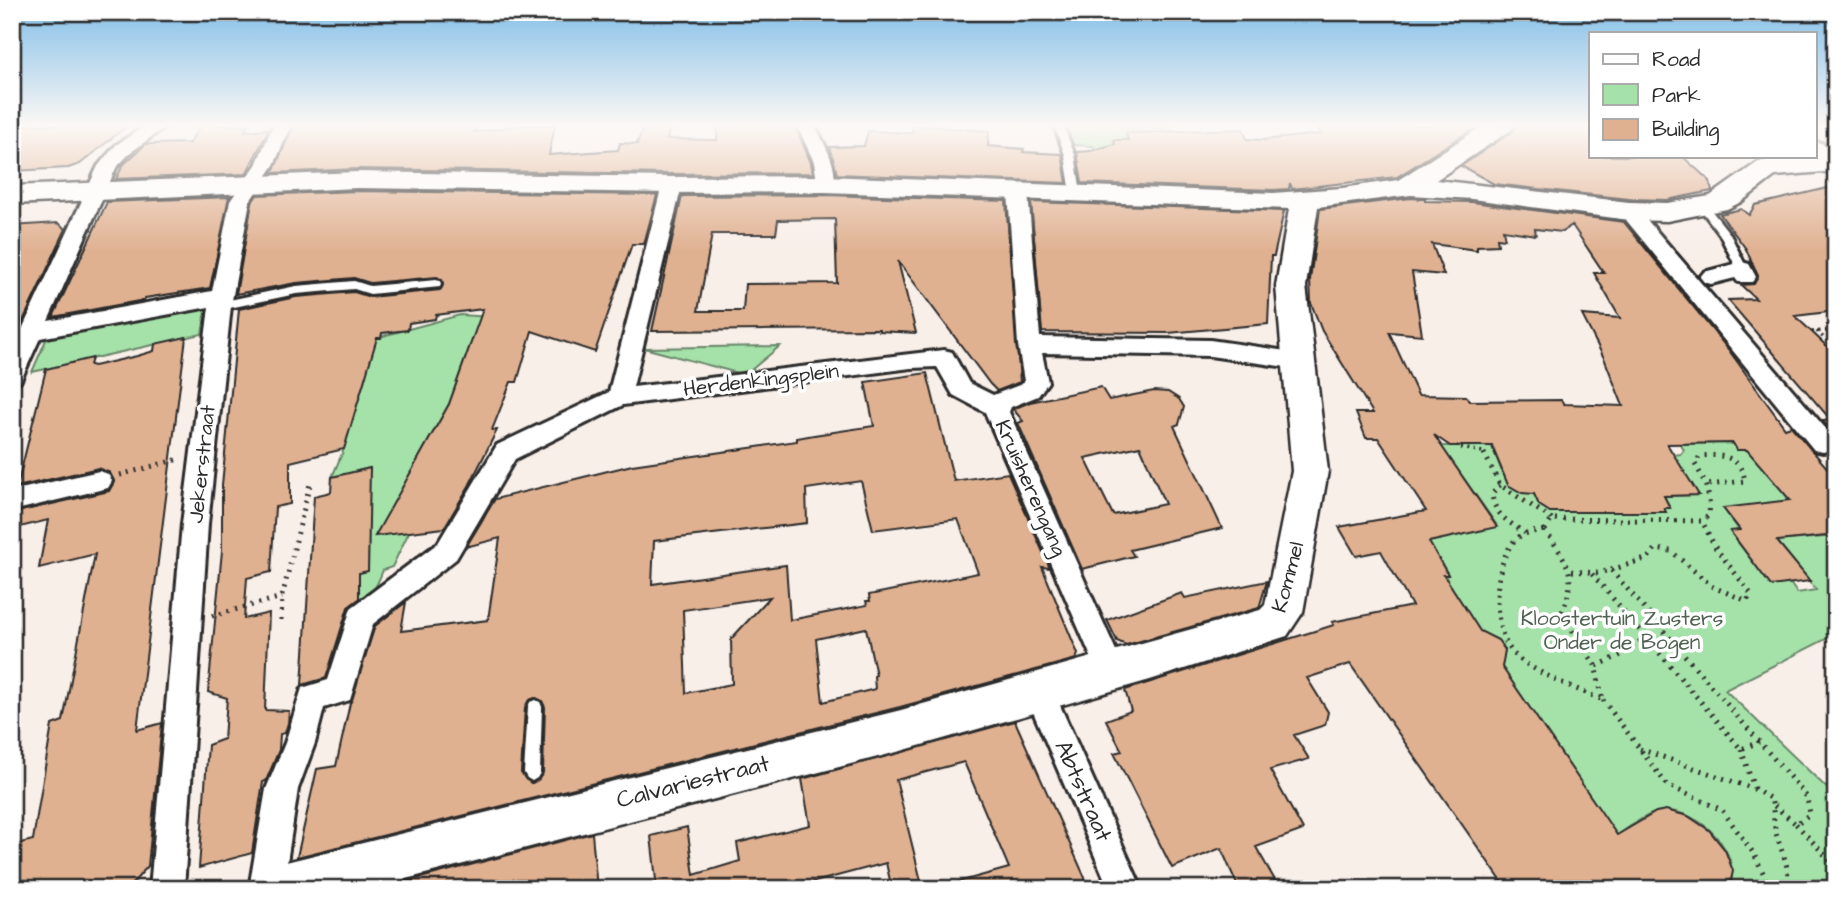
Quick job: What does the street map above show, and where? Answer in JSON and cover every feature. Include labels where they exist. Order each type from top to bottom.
[{"type":"street","points":[[12,376],[94,192],[108,167]]},
{"type":"street","name":"Jekerstraat","points":[[167,889],[203,453],[221,302],[240,201],[249,184],[263,167]]},
{"type":"street","points":[[823,167],[825,184]]},
{"type":"street","points":[[1419,181],[1440,167]]},
{"type":"street","points":[[12,195],[357,180],[672,185],[825,184],[1273,202],[1305,200],[1419,181],[1472,191],[1629,211],[1667,212],[1704,207],[1731,196],[1768,168],[1774,167]]},
{"type":"street","points":[[619,397],[672,185]]},
{"type":"street","name":"Kruisherengang","points":[[1018,192],[1029,345],[1036,382],[1030,390],[1002,401],[997,407],[1112,673]]},
{"type":"street","name":"Kommel","points":[[1112,673],[1273,624],[1283,612],[1310,471],[1291,276],[1305,200]]},
{"type":"street","points":[[1629,211],[1829,449]]},
{"type":"street","points":[[1711,277],[1744,273]]},
{"type":"street","points":[[32,332],[221,302]]},
{"type":"street","points":[[1029,345],[1210,348],[1300,361]]},
{"type":"street","name":"Herdenkingsplein","points":[[266,889],[282,789],[300,743],[312,698],[340,690],[361,617],[447,551],[506,452],[619,397],[944,358],[954,371],[961,388],[997,407]]},
{"type":"street","points":[[12,501],[99,481]]},
{"type":"street","name":"Calvariestraat","points":[[274,889],[531,813],[1112,673]]},
{"type":"street","name":"Abtstraat","points":[[1044,691],[1126,889]]},
{"type":"lane","points":[[1072,167],[1076,194]]},
{"type":"lane","points":[[1704,207],[1725,234],[1744,273]]},
{"type":"lane","points":[[221,302],[296,290],[354,285],[370,290],[436,284]]},
{"type":"lane","points":[[532,773],[535,707]]},
{"type":"path","points":[[1836,330],[1814,331],[1836,351]]},
{"type":"path","points":[[1461,447],[1467,451],[1483,452],[1500,485],[1552,519],[1702,521],[1709,515],[1711,502],[1707,485],[1695,464],[1700,456],[1723,454],[1745,473],[1745,481],[1707,485]]},
{"type":"path","points":[[99,481],[203,453]]},
{"type":"path","points":[[281,620],[282,597],[311,480]]},
{"type":"path","points":[[1500,485],[1492,494],[1492,503],[1505,522],[1525,533]]},
{"type":"path","points":[[1552,519],[1545,530],[1525,533],[1514,541],[1497,575],[1500,625],[1504,638],[1516,656],[1572,688],[1603,700],[1667,785],[1722,810],[1754,854],[1766,879],[1766,889]]},
{"type":"path","points":[[1572,572],[1611,570],[1648,558],[1655,549],[1671,551],[1713,587],[1747,601],[1751,594],[1715,547],[1702,521]]},
{"type":"path","points":[[1545,530],[1572,572],[1574,582],[1561,614],[1597,666],[1604,687],[1603,700]]},
{"type":"path","points":[[1611,570],[1807,797],[1810,814],[1796,824]]},
{"type":"path","points":[[1592,573],[1741,749],[1754,789]]},
{"type":"path","points":[[188,623],[282,597]]},
{"type":"path","points":[[1597,666],[1620,655],[1646,637]]},
{"type":"path","points":[[1741,749],[1759,743]]},
{"type":"path","points":[[1639,749],[1669,757],[1765,793],[1773,805],[1796,824],[1835,865]]},
{"type":"path","points":[[1773,805],[1775,827],[1788,872],[1785,889]]},
{"type":"green space","points":[[207,305],[202,334],[32,372],[49,333]]},
{"type":"green space","points":[[460,315],[491,317],[470,345],[449,404],[401,490],[412,526],[392,567],[383,570],[367,600],[351,611],[350,593],[359,590],[359,573],[368,571],[369,468],[332,477],[344,449],[366,375],[317,354]]},
{"type":"green space","points":[[780,346],[745,375],[644,348]]},
{"type":"green space","name":"Kloostertuin Zusters Onder de Bogen","points":[[1733,443],[1737,450],[1749,450],[1790,500],[1725,511],[1739,530],[1730,532],[1771,586],[1790,583],[1797,593],[1816,590],[1777,541],[1836,536],[1836,634],[1725,690],[1836,797],[1836,889],[1729,889],[1732,875],[1725,848],[1705,826],[1678,813],[1665,811],[1652,814],[1616,836],[1497,660],[1503,658],[1505,649],[1498,640],[1487,635],[1482,636],[1444,575],[1448,574],[1443,566],[1439,567],[1424,543],[1496,524],[1441,446],[1492,446],[1502,472],[1511,485],[1526,493],[1537,494],[1550,512],[1665,512],[1664,508],[1670,507],[1664,496],[1698,495],[1673,455],[1681,454],[1684,450],[1680,444]]},
{"type":"building","points":[[12,167],[71,167],[68,168],[12,171]]},
{"type":"building","points":[[122,167],[250,167],[246,174],[116,179]]},
{"type":"building","points":[[275,167],[812,167],[813,173],[672,174],[357,169],[272,173]]},
{"type":"building","points":[[835,167],[1064,167],[1067,183],[837,174]]},
{"type":"building","points":[[1079,167],[1413,167],[1397,177],[1292,189],[1290,183],[1289,189],[1273,190],[1082,183]]},
{"type":"building","points":[[1463,167],[1694,167],[1710,181],[1712,191],[1667,200],[1629,199],[1494,184]]},
{"type":"building","points":[[1836,186],[1836,311],[1795,316],[1836,355],[1836,438],[1823,421],[1831,420],[1728,300],[1756,299],[1741,285],[1754,284],[1758,276],[1746,249],[1720,214],[1741,209],[1749,215],[1755,205]]},
{"type":"building","points":[[357,191],[657,195],[644,244],[632,244],[595,352],[532,331],[517,382],[511,382],[492,430],[497,430],[444,528],[375,536],[449,404],[483,309],[436,315],[435,319],[409,323],[408,330],[382,333],[381,338],[377,338],[344,449],[290,462],[290,504],[275,507],[271,572],[247,578],[244,619],[269,613],[265,710],[289,711],[288,723],[285,733],[280,734],[279,750],[266,781],[263,782],[252,853],[199,868],[208,745],[224,739],[227,698],[208,692],[222,551],[222,485],[239,309],[296,297],[354,292],[370,297],[440,290],[443,285],[442,280],[437,277],[370,283],[354,278],[296,283],[236,294],[252,202],[257,195]]},
{"type":"building","points":[[825,195],[1006,201],[1020,382],[997,391],[898,261],[916,333],[879,329],[652,331],[682,196]],"holes":[[[835,219],[837,283],[745,284],[743,311],[698,311],[712,234],[776,234],[778,220]]]},
{"type":"building","points":[[230,197],[210,288],[53,317],[107,202]]},
{"type":"building","points":[[1411,198],[1472,202],[1624,222],[1728,349],[1785,428],[1791,426],[1836,478],[1836,535],[1777,541],[1810,581],[1771,586],[1730,531],[1740,530],[1723,508],[1790,500],[1747,450],[1737,450],[1733,443],[1667,444],[1699,495],[1664,496],[1670,508],[1664,508],[1666,512],[1550,512],[1539,505],[1534,494],[1522,493],[1508,485],[1492,446],[1450,446],[1434,435],[1497,527],[1429,542],[1448,575],[1444,575],[1480,631],[1498,640],[1505,650],[1502,667],[1617,835],[1656,812],[1666,810],[1688,816],[1709,830],[1725,850],[1733,871],[1729,889],[1507,889],[1350,664],[1307,678],[1328,712],[1325,725],[1294,735],[1309,759],[1270,770],[1303,830],[1256,847],[1280,889],[1239,889],[1221,848],[1172,868],[1114,753],[1122,751],[1106,720],[1131,711],[1125,690],[1334,625],[1332,622],[1412,606],[1381,551],[1356,556],[1339,527],[1426,511],[1378,438],[1366,438],[1356,413],[1373,413],[1322,331],[1311,303],[1310,280],[1320,209]],"holes":[[[1572,225],[1604,273],[1594,273],[1620,318],[1582,315],[1604,358],[1623,406],[1564,404],[1561,400],[1469,401],[1466,396],[1418,395],[1389,332],[1422,335],[1412,272],[1444,275],[1432,244],[1477,250],[1477,246],[1498,245],[1497,238],[1505,239],[1503,230],[1536,235],[1535,229],[1562,232]]]},
{"type":"building","points":[[1031,202],[1284,211],[1274,256],[1271,256],[1268,324],[1168,333],[1042,332]]},
{"type":"building","points":[[58,223],[66,229],[23,321],[12,323],[12,226]]},
{"type":"building","points":[[186,337],[137,730],[162,723],[148,866],[132,884],[111,889],[12,889],[12,845],[33,840],[52,725],[63,721],[95,554],[39,568],[48,520],[12,529],[12,513],[109,491],[114,482],[110,473],[98,468],[17,487],[46,369],[92,358],[90,365],[94,366],[154,351],[155,344]]},
{"type":"building","points":[[927,373],[954,481],[1008,473],[1050,568],[1042,567],[1078,654],[1076,659],[900,707],[297,857],[317,769],[336,766],[350,703],[375,626],[406,602],[401,631],[488,620],[500,538],[466,547],[495,499],[632,465],[797,441],[797,438],[874,426],[865,382]],"holes":[[[861,481],[873,530],[958,519],[978,573],[869,595],[870,601],[866,601],[867,605],[790,620],[786,565],[652,584],[654,541],[807,523],[806,489]],[[770,597],[731,639],[732,684],[686,693],[683,610]],[[866,628],[876,675],[875,689],[823,702],[816,639]],[[536,698],[542,701],[545,707],[543,773],[538,780],[531,783],[521,773],[525,707],[529,700]]]},
{"type":"building","points":[[1101,387],[1109,400],[1154,391],[1168,392],[1179,399],[1184,407],[1179,424],[1174,426],[1222,528],[1130,550],[1134,556],[1082,569],[1018,423],[1023,421],[1013,409],[1030,402]],"holes":[[[1140,446],[1165,504],[1113,515],[1085,458]]]},
{"type":"building","points":[[370,468],[368,571],[359,573],[359,599],[348,607],[326,678],[302,685],[314,496],[331,492],[332,477]]},
{"type":"building","points":[[1267,581],[1259,608],[1126,645],[1117,641],[1107,620],[1182,593],[1185,598]]},
{"type":"building","points":[[1015,721],[1090,889],[958,889],[958,882],[1009,868],[964,762],[896,780],[923,889],[892,889],[886,863],[788,889],[657,889],[651,836],[687,827],[694,875],[740,861],[737,843],[810,825],[802,779]]},
{"type":"building","points":[[592,833],[597,889],[386,889],[386,887]]}]
